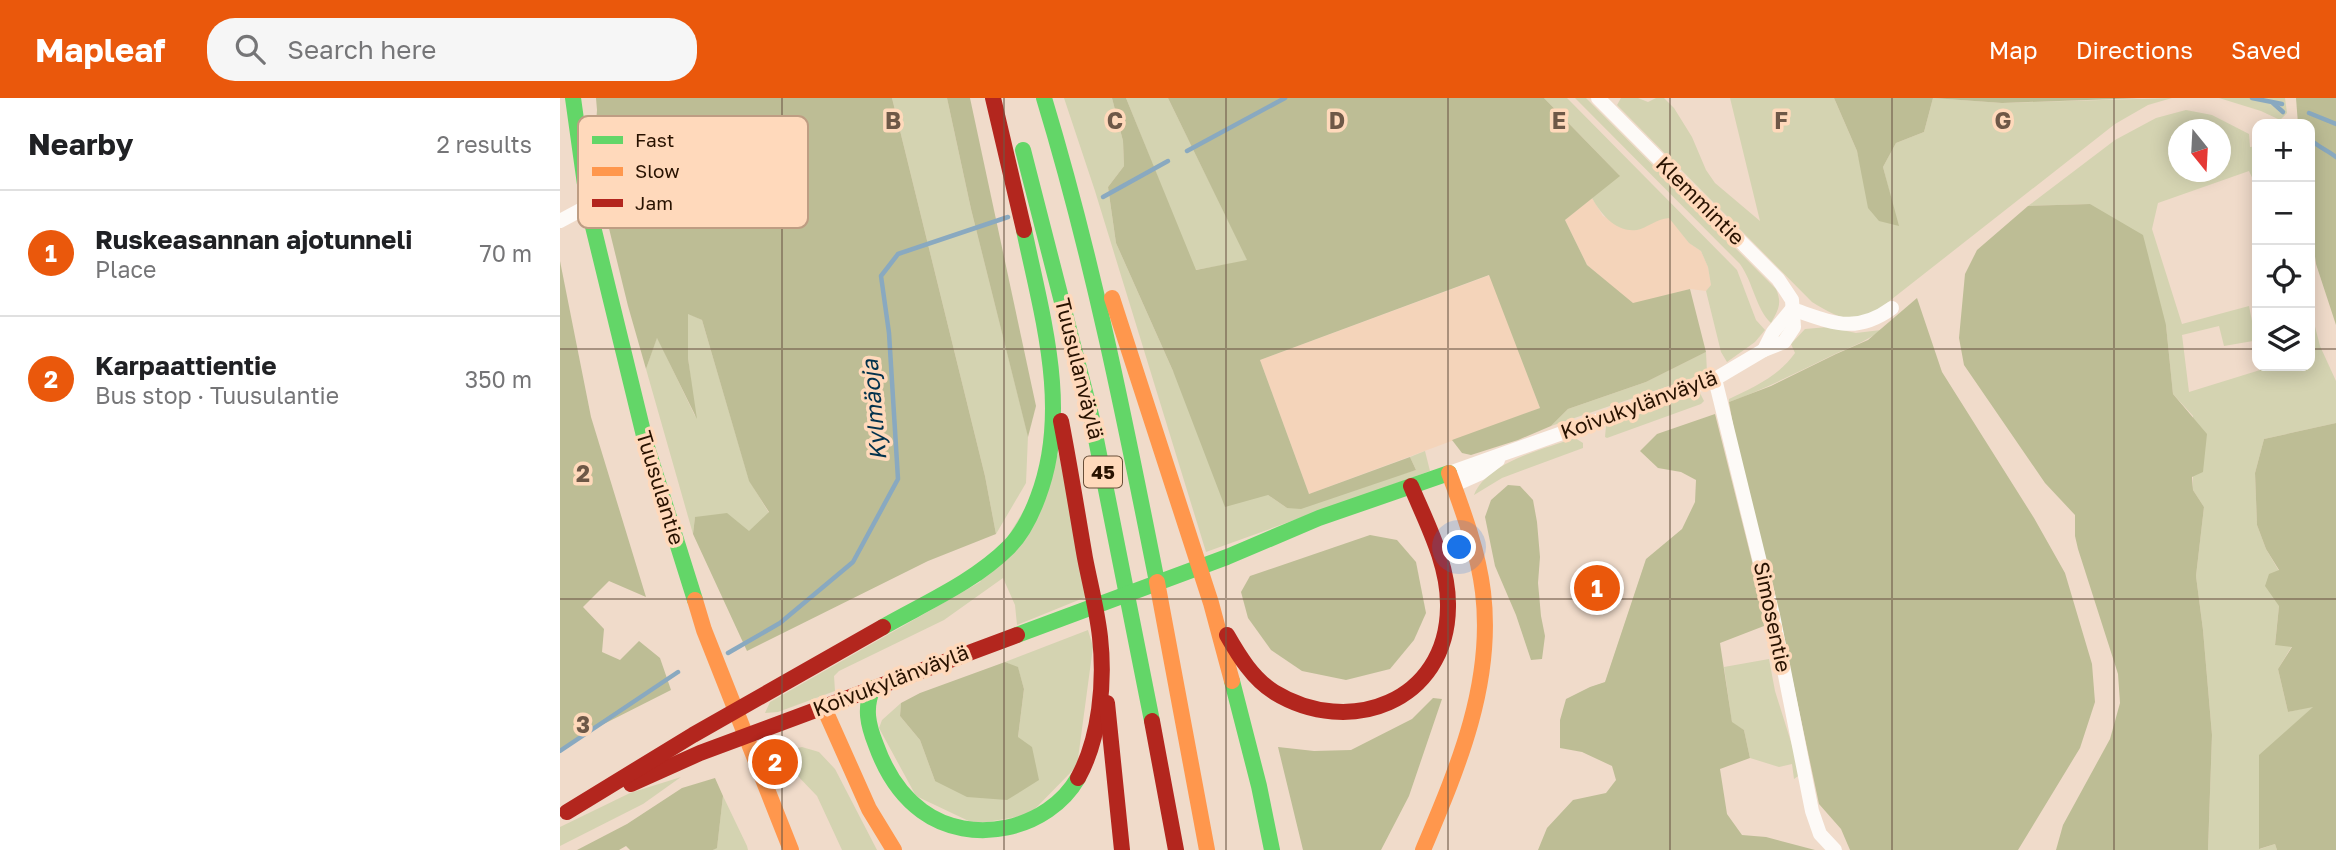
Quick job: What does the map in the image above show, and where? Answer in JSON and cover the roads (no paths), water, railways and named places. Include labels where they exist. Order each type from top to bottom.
[{"type":"main road","points":[[993,98],[1031,261],[1073,481],[1101,649],[1122,850]]},
{"type":"main road","name":"Tuusulanväylä","points":[[1009,98],[1092,419],[1138,642],[1175,850]]},
{"type":"main road","name":"Tuusulanväylä","points":[[1044,98],[1122,411],[1168,631],[1207,850]]},
{"type":"main road","name":"Tuusulantie","points":[[573,103],[578,137]]},
{"type":"main road","points":[[1052,122],[1095,245],[1211,603],[1259,786],[1272,850]]},
{"type":"main road","name":"Tuusulantie","points":[[593,228],[628,377],[671,527],[704,630],[791,850]]},
{"type":"main road","points":[[564,814],[693,735],[950,590],[1002,554],[1025,527],[1048,466],[1053,426],[1052,378]]},
{"type":"main road","points":[[1423,850],[1462,758],[1472,725],[1485,652],[1483,591],[1476,556],[1451,479]]},
{"type":"main road","name":"Koivukylänväylä","points":[[564,814],[700,753],[1227,557],[1319,518],[1451,479]]},
{"type":"main road","points":[[1211,603],[1238,656],[1274,691],[1319,711],[1344,714],[1391,704],[1410,692],[1429,673],[1440,651],[1448,622],[1447,591],[1438,555],[1413,492]]},
{"type":"main road","points":[[873,688],[867,699],[865,712],[868,723],[880,757],[906,797],[925,813],[949,825],[973,830],[999,830],[1024,824],[1047,811],[1068,794],[1082,772],[1092,744],[1097,715],[1101,649]]},
{"type":"main road","points":[[824,708],[863,798],[894,850]]},
{"type":"street","name":"Klemmintie","points":[[1598,98],[1778,279],[1792,300],[1792,309]]},
{"type":"street","points":[[560,221],[578,211]]},
{"type":"street","points":[[1792,309],[1850,326],[1866,322],[1892,308]]},
{"type":"street","name":"Koivukylänväylä","points":[[1451,479],[1481,473],[1511,451],[1714,379],[1764,350],[1784,342],[1794,327],[1792,309]]},
{"type":"street","name":"Simosentie","points":[[1714,379],[1773,615],[1812,811],[1820,834],[1835,850]]},
{"type":"waterway","name":"Kylmäoja","points":[[1187,151],[1285,98]]},
{"type":"waterway","name":"Kylmäoja","points":[[2252,98],[2282,104]]},
{"type":"waterway","name":"Kylmäoja","points":[[2273,103],[2283,112]]},
{"type":"waterway","name":"Kylmäoja","points":[[2309,113],[2336,124]]},
{"type":"waterway","name":"Kylmäoja","points":[[2315,143],[2336,157]]},
{"type":"waterway","name":"Kylmäoja","points":[[1103,197],[1168,161]]},
{"type":"waterway","name":"Kylmäoja","points":[[728,653],[780,623],[853,562],[898,479],[889,333],[881,276],[898,254],[1008,217]]},
{"type":"waterway","name":"Kylmäoja","points":[[560,751],[678,672]]},
{"type":"place","name":"Ruskeasannan ajotunneli","points":[[1597,588]]},
{"type":"place","name":"Karpaattientie","points":[[775,762]]}]
